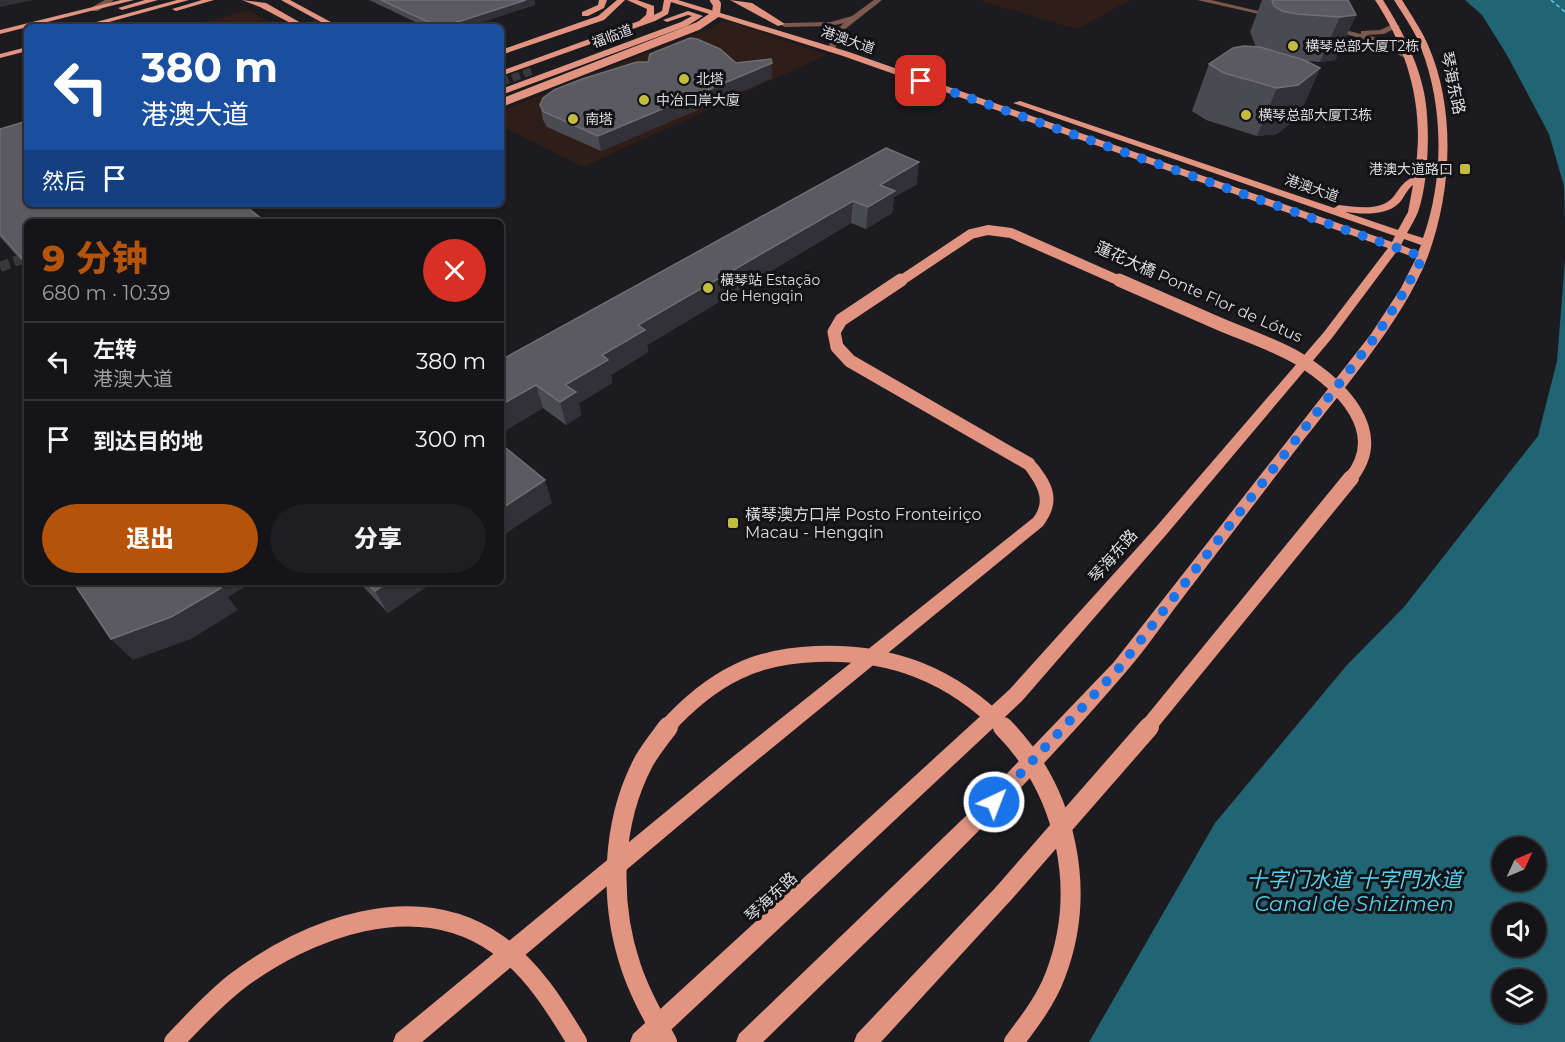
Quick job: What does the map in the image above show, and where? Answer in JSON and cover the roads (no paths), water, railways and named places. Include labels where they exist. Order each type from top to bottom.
[{"type":"main road","points":[[42,24],[130,0]]},
{"type":"main road","points":[[58,24],[153,0]]},
{"type":"main road","points":[[93,24],[185,0]]},
{"type":"main road","points":[[120,24],[210,0]]},
{"type":"main road","points":[[196,4],[218,0]]},
{"type":"main road","points":[[246,0],[255,1],[298,24]]},
{"type":"main road","points":[[285,0],[330,24]]},
{"type":"main road","points":[[524,45],[601,6],[603,0]]},
{"type":"main road","points":[[504,52],[601,18],[621,0]]},
{"type":"main road","points":[[631,0],[651,8],[652,12],[647,19],[634,25]]},
{"type":"main road","points":[[667,20],[675,11],[669,0]]},
{"type":"main road","name":"福临道","points":[[504,72],[665,12],[669,0]]},
{"type":"main road","name":"港澳大道","points":[[669,0],[832,45],[1316,205],[1397,240]]},
{"type":"main road","points":[[683,0],[738,20]]},
{"type":"main road","name":"港澳大道","points":[[701,0],[783,24],[832,45],[1397,240]]},
{"type":"main road","points":[[711,0],[745,12]]},
{"type":"main road","points":[[504,102],[698,26],[716,14],[717,4],[711,0]]},
{"type":"main road","points":[[734,0],[749,5],[783,24]]},
{"type":"main road","name":"琴海东路","points":[[641,1042],[917,788],[1030,680],[1328,335],[1397,240],[1413,212],[1419,179],[1423,121],[1419,88],[1408,56],[1396,26],[1379,0]]},
{"type":"main road","name":"琴海东路","points":[[747,1042],[978,818],[1120,667],[1376,336],[1402,295],[1424,250],[1433,218],[1441,171],[1442,123],[1437,88],[1425,47],[1398,0]]},
{"type":"main road","points":[[269,8],[313,24]]},
{"type":"main road","name":"福临道","points":[[504,91],[684,24],[699,16],[688,13],[535,70]]},
{"type":"main road","points":[[0,36],[24,29]]},
{"type":"main road","points":[[0,36],[24,32]]},
{"type":"main road","points":[[0,48],[24,42]]},
{"type":"main road","points":[[0,55],[22,50]]},
{"type":"main road","points":[[1316,205],[1344,209],[1384,208],[1394,203],[1402,188],[1410,181],[1419,179]]},
{"type":"main road","name":"蓮花大橋 Ponte Flor de Lótus","points":[[404,1042],[732,769],[1038,522],[1047,509],[1047,491],[1041,477],[1029,464],[850,361],[833,342],[832,334],[841,320],[963,238],[988,231],[1011,233],[1297,358],[1339,388],[1359,415],[1365,434],[1364,460],[1120,762],[1004,893],[865,1042]]},
{"type":"main road","points":[[1397,240],[1424,250]]},
{"type":"main road","points":[[667,1042],[645,1002],[630,965],[621,929],[615,888],[621,822],[633,782],[649,751],[665,730],[688,705],[710,687],[762,662],[822,652],[856,652],[891,658],[923,669],[953,685],[1002,722],[1041,775],[1062,824],[1072,884],[1069,919],[1053,981],[1036,1011],[1014,1042]]},
{"type":"main road","points":[[174,1042],[240,978],[276,954],[312,937],[342,927],[376,918],[414,916],[445,921],[486,937],[520,964],[546,995],[577,1042]]},
{"type":"street","points":[[95,9],[110,0]]},
{"type":"street","points":[[832,45],[841,29],[878,0]]},
{"type":"street","points":[[1201,0],[1280,17]]},
{"type":"street","points":[[783,24],[831,24],[855,18]]},
{"type":"street","points":[[1337,29],[1381,32],[1396,26]]},
{"type":"street","points":[[1326,27],[1379,41],[1408,56]]},
{"type":"water","points":[[1465,0],[1565,0],[1565,222],[1564,186],[1549,134],[1507,55],[1482,15]]},
{"type":"water","name":"十字门水道 十字門水道 Canal de Shizimen","points":[[1565,260],[1565,1042],[1089,1042],[1215,823],[1347,665],[1404,607],[1538,436],[1557,361]]},
{"type":"tunnel","points":[[504,81],[535,70]]},
{"type":"tunnel","points":[[0,267],[24,258]]},
{"type":"place","name":"横琴总部大厦T2栋","points":[[1293,46]]},
{"type":"place","name":"北塔","points":[[684,79]]},
{"type":"place","name":"中冶口岸大廈","points":[[644,100]]},
{"type":"place","name":"横琴总部大厦T3栋","points":[[1246,115]]},
{"type":"place","name":"南塔","points":[[573,119]]},
{"type":"place","name":"港澳大道路口","points":[[1465,169]]},
{"type":"place","name":"橫琴站 Estação de Hengqin","points":[[708,288]]},
{"type":"place","name":"橫琴澳方口岸 Posto Fronteiriço Macau - Hengqin","points":[[733,523]]}]
